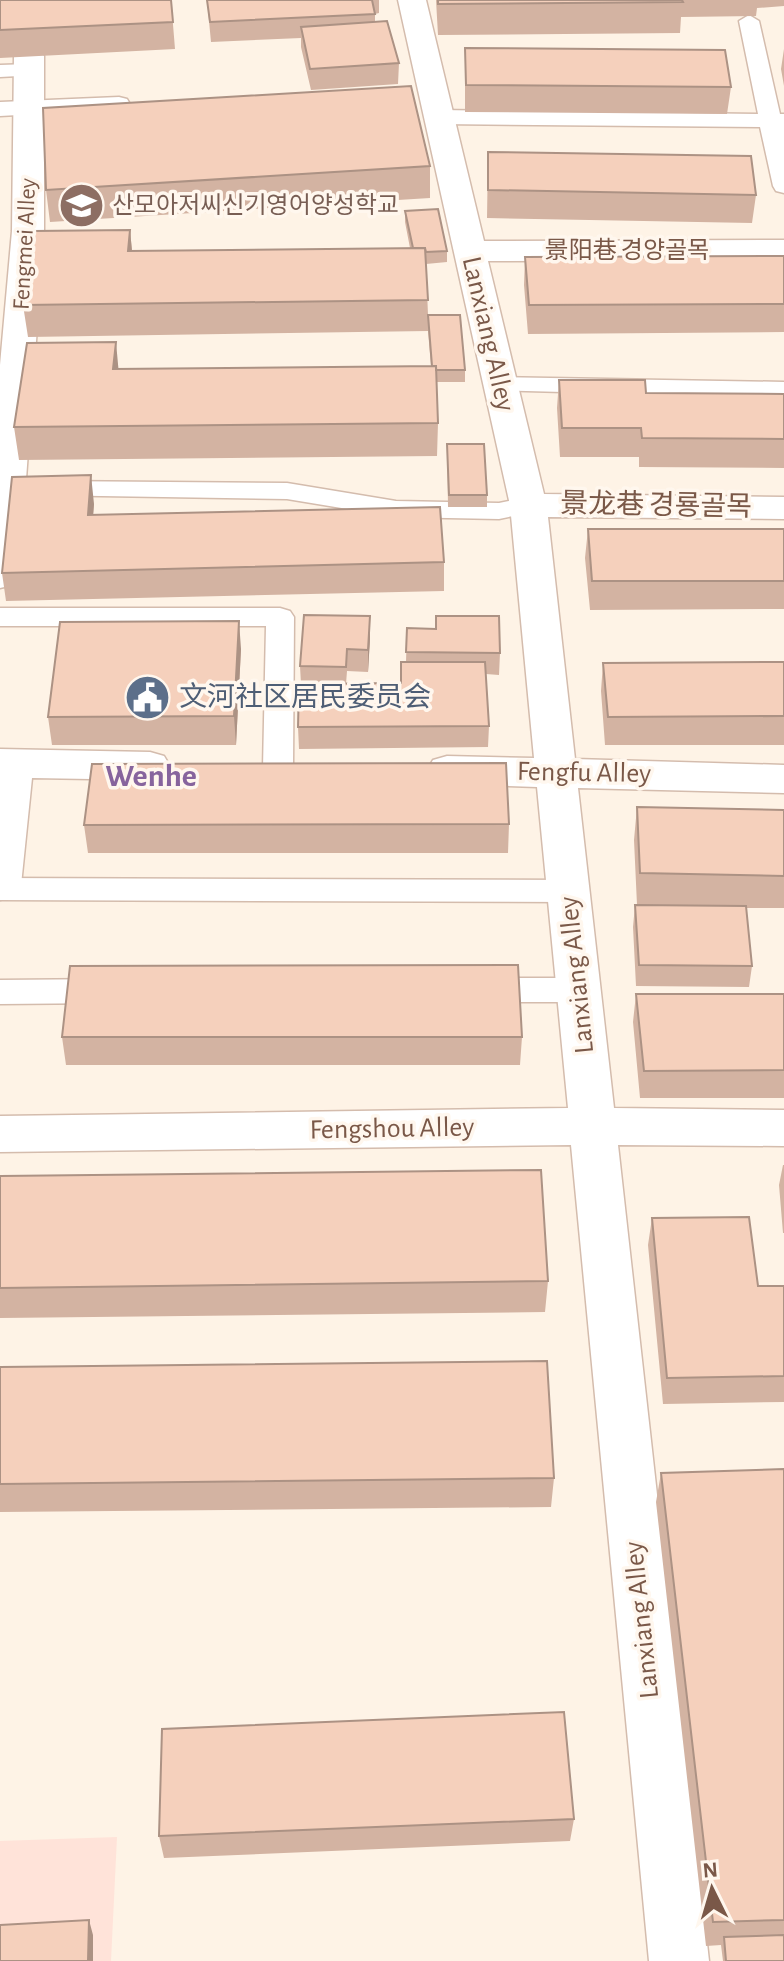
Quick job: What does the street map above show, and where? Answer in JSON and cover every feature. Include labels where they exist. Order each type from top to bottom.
[{"type":"street","name":"Lanxiang Alley","points":[[412,0],[430,102],[469,251],[528,505],[679,1961]]},
{"type":"street","name":"Fengmei Alley","points":[[0,576],[28,231],[14,108],[19,66]]},
{"type":"street","name":"景阳巷 경양골목","points":[[469,251],[784,250]]},
{"type":"street","name":"景龙巷 경룡골목","points":[[528,505],[784,508]]},
{"type":"street","points":[[0,887],[6,764],[184,766]]},
{"type":"street","name":"Fengfu Alley","points":[[417,769],[784,779]]},
{"type":"street","name":"Fengshou Alley","points":[[0,1134],[592,1126],[784,1128]]},
{"type":"lane","points":[[749,21],[777,120],[784,186]]},
{"type":"lane","points":[[430,102],[777,120]]},
{"type":"lane","points":[[14,108],[137,104]]},
{"type":"lane","points":[[500,385],[784,390]]},
{"type":"lane","points":[[9,489],[287,491],[396,509],[499,511],[528,505]]},
{"type":"lane","points":[[0,617],[280,617],[278,768]]},
{"type":"lane","points":[[0,887],[568,891]]},
{"type":"lane","points":[[453,990],[578,990]]},
{"type":"lane","points":[[0,992],[141,991]]},
{"type":"shaded area","points":[[117,1837],[111,1961],[0,1961],[0,1841]]},
{"type":"building","points":[[0,0],[171,0],[173,22],[0,30]]},
{"type":"building","points":[[207,0],[372,0],[375,14],[210,22]]},
{"type":"building","points":[[438,0],[682,0],[683,2],[438,4]]},
{"type":"building","points":[[387,21],[399,63],[310,69],[301,27]]},
{"type":"building","points":[[465,48],[725,50],[731,87],[466,85]]},
{"type":"building","points":[[411,86],[430,166],[46,190],[43,108]]},
{"type":"building","points":[[488,152],[751,156],[756,195],[488,190]]},
{"type":"building","points":[[438,209],[447,251],[426,252],[425,248],[413,248],[405,211]]},
{"type":"building","points":[[130,230],[128,251],[425,248],[428,300],[23,305],[34,231]]},
{"type":"building","points":[[784,256],[784,304],[529,305],[525,257]]},
{"type":"building","points":[[428,315],[460,315],[465,370],[436,370],[436,366],[432,366]]},
{"type":"building","points":[[116,342],[113,369],[436,366],[438,423],[14,427],[27,343]]},
{"type":"building","points":[[559,380],[645,380],[646,393],[784,394],[784,439],[642,438],[641,428],[562,428]]},
{"type":"building","points":[[447,444],[484,444],[487,495],[449,495]]},
{"type":"building","points":[[91,475],[88,515],[440,507],[444,562],[2,573],[12,477]]},
{"type":"building","points":[[588,529],[784,529],[784,581],[592,581]]},
{"type":"building","points":[[304,615],[370,616],[368,650],[347,649],[346,667],[300,666]]},
{"type":"building","points":[[436,616],[499,616],[500,653],[406,652],[407,628],[436,629]]},
{"type":"building","name":"文河社区居民委员会","points":[[239,621],[234,716],[48,717],[60,622]]},
{"type":"building","points":[[401,662],[485,662],[489,726],[298,727],[299,684],[401,683]]},
{"type":"building","points":[[784,662],[784,716],[608,717],[603,663]]},
{"type":"building","points":[[506,763],[509,824],[84,825],[92,764]]},
{"type":"building","points":[[637,807],[784,810],[784,876],[640,873]]},
{"type":"building","points":[[635,905],[746,906],[752,966],[639,965]]},
{"type":"building","points":[[518,965],[522,1037],[62,1037],[70,966]]},
{"type":"building","points":[[636,994],[784,994],[784,1070],[644,1071]]},
{"type":"building","points":[[541,1170],[548,1281],[0,1288],[0,1176]]},
{"type":"building","points":[[749,1217],[758,1286],[784,1286],[784,1376],[667,1378],[652,1218]]},
{"type":"building","points":[[547,1361],[554,1478],[0,1484],[0,1367]]},
{"type":"building","points":[[784,1469],[784,1920],[713,1922],[661,1473]]},
{"type":"building","points":[[564,1712],[574,1819],[159,1836],[162,1729]]},
{"type":"building","points":[[89,1920],[88,1961],[0,1961],[0,1925]]},
{"type":"building","points":[[784,1935],[784,1961],[726,1961],[724,1937]]},
{"type":"place","name":"산모아저씨신기영어양성학교","points":[[81,206]]},
{"type":"place","name":"文河社区居民委员会","points":[[148,698]]},
{"type":"district","name":"Wenhe","points":[[151,776]]}]
